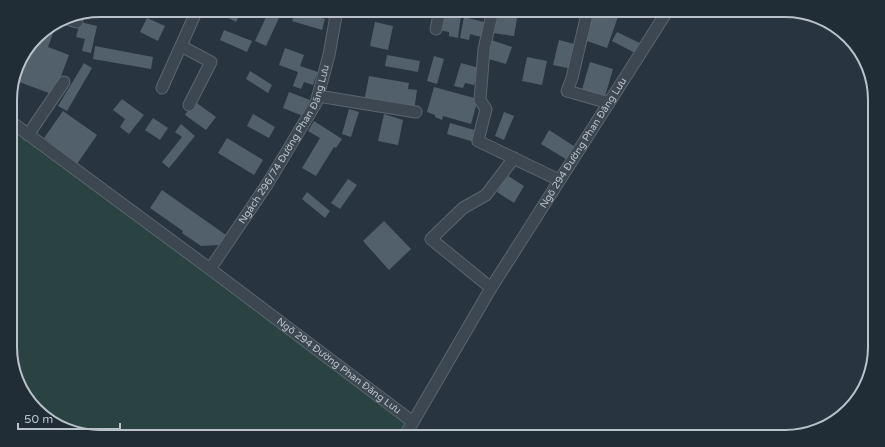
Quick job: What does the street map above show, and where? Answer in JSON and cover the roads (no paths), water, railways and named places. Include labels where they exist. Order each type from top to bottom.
[{"type":"street","points":[[162,88],[194,17]]},
{"type":"street","name":"Ngách 296/74 Đường Phan Đăng Lưu","points":[[210,269],[268,183],[316,103],[329,55],[335,17]]},
{"type":"street","points":[[436,29],[439,17]]},
{"type":"street","points":[[491,17],[484,49],[480,100],[486,109],[478,141],[559,180]]},
{"type":"street","points":[[586,17],[572,78],[567,91],[610,103]]},
{"type":"street","name":"Ngõ 294 Đường Phan Đăng Lưu","points":[[17,127],[210,269],[413,422],[491,288],[664,17]]},
{"type":"street","points":[[181,46],[211,62],[189,104]]},
{"type":"street","points":[[28,135],[64,82]]},
{"type":"street","points":[[318,96],[416,112]]},
{"type":"street","points":[[491,288],[431,239],[463,208],[486,195],[514,158]]},
{"type":"street","points":[[408,430],[413,422]]}]
